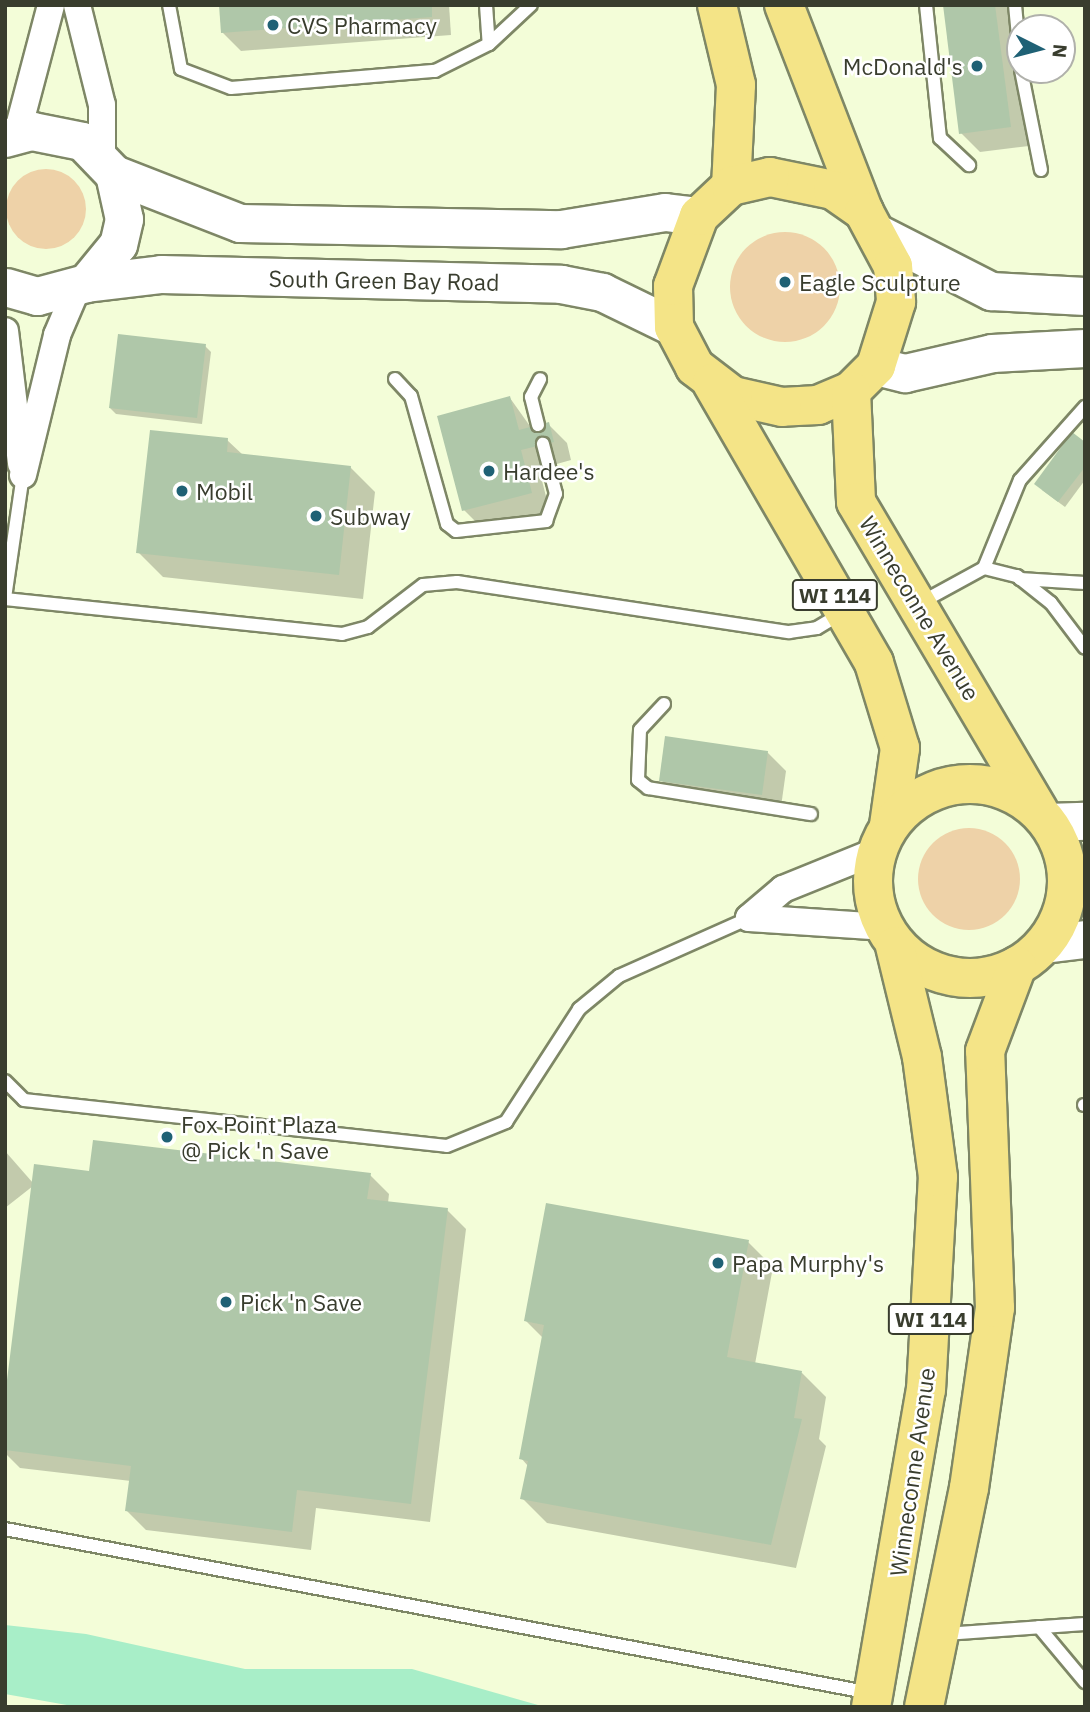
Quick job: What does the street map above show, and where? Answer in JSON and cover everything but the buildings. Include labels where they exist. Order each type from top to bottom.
[{"type":"main road","points":[[717,5],[736,85],[731,186]]},
{"type":"main road","points":[[784,5],[872,223],[893,266],[896,302],[863,379]]},
{"type":"main road","points":[[11,136],[58,132],[108,165],[240,223],[561,229],[665,212],[699,216]]},
{"type":"main road","points":[[81,286],[118,244],[123,205],[108,165]]},
{"type":"main road","points":[[1085,296],[991,291],[872,223],[834,190],[802,181],[770,177],[731,186],[699,216],[673,286],[674,327],[712,383],[733,396],[782,407],[818,405],[863,379],[905,373],[992,353],[1085,348]]},
{"type":"main road","name":"South Green Bay Road","points":[[5,287],[37,296],[81,286],[161,274],[561,284],[602,292],[674,327]]},
{"type":"main road","name":"Winneconne Avenue","points":[[863,379],[856,502],[1043,816]]},
{"type":"main road","name":"WI 114","points":[[712,383],[844,612],[892,709],[900,756],[883,838]]},
{"type":"main road","points":[[1085,821],[1043,816],[997,786],[968,783],[915,801],[883,838],[875,900],[889,936],[954,977],[986,977],[1031,955],[1085,939]]},
{"type":"main road","points":[[1031,955],[1067,891],[1066,862],[1043,816]]},
{"type":"main road","name":"Winneconne Avenue","points":[[873,1700],[926,1390],[938,1177],[929,1098],[889,936]]},
{"type":"main road","name":"WI 114","points":[[924,1707],[941,1634],[995,1308],[985,1051],[1031,955]]},
{"type":"street","points":[[11,136],[51,5]]},
{"type":"street","points":[[77,5],[102,105],[108,165]]},
{"type":"street","points":[[23,475],[57,335],[81,286]]},
{"type":"street","points":[[5,331],[23,475]]},
{"type":"street","points":[[749,918],[783,889],[883,838]]},
{"type":"street","points":[[749,918],[889,936]]},
{"type":"lane","points":[[169,5],[181,69],[231,88],[435,71],[489,44],[531,5]]},
{"type":"lane","points":[[486,5],[489,44]]},
{"type":"lane","points":[[926,5],[940,138],[969,165]]},
{"type":"lane","points":[[1024,84],[1041,170]]},
{"type":"lane","points":[[395,379],[411,396],[447,524],[456,531],[546,521],[556,494],[543,444]]},
{"type":"lane","points":[[538,425],[531,397],[540,379]]},
{"type":"lane","points":[[916,605],[984,568],[1020,480],[1085,407]]},
{"type":"lane","points":[[23,475],[5,599],[342,634],[368,627],[423,585],[457,582],[789,632],[817,628],[844,612]]},
{"type":"lane","points":[[984,568],[1020,579],[1085,583]]},
{"type":"lane","points":[[1020,579],[1051,603],[1085,648]]},
{"type":"lane","points":[[664,704],[640,730],[638,780],[648,788],[811,814]]},
{"type":"lane","points":[[5,1081],[24,1100],[447,1146],[506,1122],[579,1009],[619,976],[749,918]]},
{"type":"lane","points":[[5,1529],[873,1700]]},
{"type":"lane","points":[[941,1634],[1085,1624]]},
{"type":"lane","points":[[1039,1627],[1085,1682]]},
{"type":"shaded area","points":[[38,169],[54,169],[68,176],[79,187],[86,201],[83,224],[68,242],[54,249],[38,249],[24,242],[13,231],[6,217],[6,201],[13,187],[24,176]]},
{"type":"shaded area","points":[[785,232],[806,237],[824,248],[835,266],[840,287],[835,308],[824,326],[806,337],[785,342],[764,337],[746,326],[735,308],[730,287],[735,266],[746,248],[764,237]]},
{"type":"shaded area","points":[[969,828],[989,832],[1005,843],[1016,859],[1020,879],[1016,899],[1005,915],[989,926],[969,930],[949,926],[933,915],[922,899],[918,879],[922,859],[933,843],[949,832]]},
{"type":"shaded area","points":[[5,1625],[86,1634],[245,1669],[412,1669],[545,1707],[78,1707],[5,1694]]},
{"type":"place","name":"CVS Pharmacy","points":[[273,25]]},
{"type":"place","name":"McDonald's","points":[[977,66]]},
{"type":"place","name":"Eagle Sculpture","points":[[785,282]]},
{"type":"place","name":"Hardee's","points":[[489,471]]},
{"type":"place","name":"Mobil","points":[[182,491]]},
{"type":"place","name":"Subway","points":[[316,516]]},
{"type":"place","name":"Fox Point Plaza @ Pick 'n Save","points":[[167,1137]]},
{"type":"place","name":"Papa Murphy's","points":[[718,1263]]},
{"type":"place","name":"Pick 'n Save","points":[[226,1302]]}]
